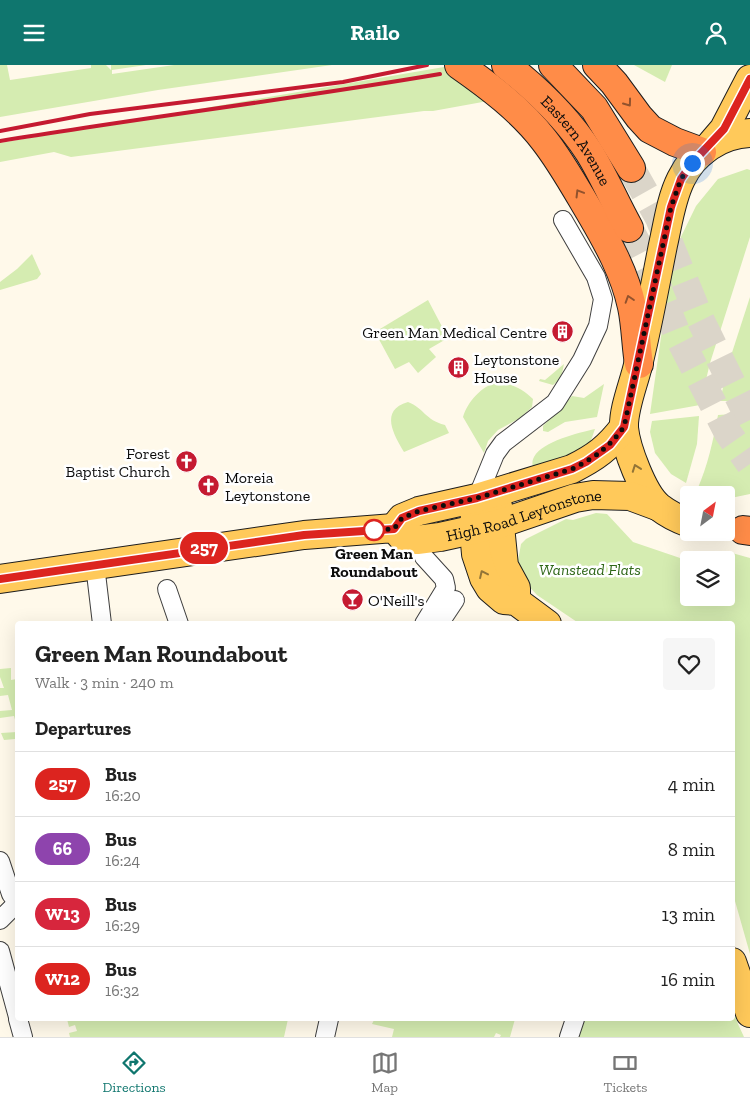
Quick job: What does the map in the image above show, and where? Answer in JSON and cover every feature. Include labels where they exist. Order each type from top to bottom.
[{"type":"highway","points":[[459,65],[484,82],[521,115],[543,139],[604,235],[617,263],[632,307],[638,364]]},
{"type":"highway","name":"Eastern Avenue","points":[[506,65],[549,103],[570,126],[589,153],[629,228]]},
{"type":"highway","name":"Eastern Avenue","points":[[553,65],[594,108],[631,168]]},
{"type":"highway","points":[[597,65],[614,83],[650,129],[675,142],[707,147]]},
{"type":"main road","points":[[680,519],[657,506],[641,483],[631,456],[624,427],[627,407],[638,364],[671,207],[681,179],[728,123],[750,79]]},
{"type":"main road","points":[[707,147],[737,134],[750,133]]},
{"type":"main road","name":"High Road Leytonstone","points":[[406,534],[402,518],[419,511],[487,495],[572,469],[586,462],[610,445],[624,427]]},
{"type":"main road","points":[[487,495],[487,528],[516,588],[516,601],[543,621]]},
{"type":"main road","name":"High Road Leytonstone","points":[[0,579],[304,535],[406,534],[487,528],[574,498],[593,495],[630,496],[657,506]]},
{"type":"main road","points":[[735,970],[750,1013]]},
{"type":"street","points":[[487,495],[491,462],[503,443],[555,403],[582,360],[598,326],[603,299],[596,277],[563,220]]},
{"type":"street","points":[[406,534],[444,579],[446,588],[426,621]]},
{"type":"street","points":[[95,565],[102,621]]},
{"type":"street","points":[[167,589],[179,621]]},
{"type":"street","points":[[441,621],[455,600]]},
{"type":"street","points":[[0,861],[11,894],[15,899]]},
{"type":"street","points":[[0,920],[15,904]]},
{"type":"street","points":[[0,951],[15,1007]]},
{"type":"street","points":[[19,1021],[23,1037]]},
{"type":"street","points":[[326,1037],[329,1021]]},
{"type":"street","points":[[570,1037],[574,1021]]},
{"type":"green space","points":[[0,65],[7,65],[10,80],[91,68],[91,65],[106,65],[111,70],[111,65],[146,65],[112,70],[112,74],[174,65],[332,65],[158,90],[0,117]]},
{"type":"green space","points":[[634,65],[672,65],[665,82]]},
{"type":"green space","points":[[444,67],[488,101],[433,111],[71,157],[54,152],[0,162],[0,143]]},
{"type":"green space","points":[[747,169],[750,170],[750,237],[710,363],[700,405],[650,414],[668,288],[678,243],[696,206],[718,179]]},
{"type":"green space","points":[[32,254],[41,274],[37,279],[0,290],[0,282]]},
{"type":"green space","points":[[750,297],[750,401],[720,401],[728,365]]},
{"type":"green space","points":[[428,300],[448,338],[429,349],[436,357],[418,373],[409,362],[395,369],[375,332]]},
{"type":"green space","points":[[564,364],[561,378],[553,385],[539,381],[540,379],[545,380]]},
{"type":"green space","points":[[497,382],[512,385],[525,392],[533,399],[532,407],[520,418],[498,430],[488,441],[484,453],[463,417],[468,405],[476,395],[486,387]]},
{"type":"green space","points":[[604,384],[597,417],[565,422],[548,432],[543,431],[543,426],[572,396],[584,398]]},
{"type":"green space","points":[[408,402],[418,407],[433,420],[445,425],[449,433],[404,452],[393,431],[391,417],[399,406]]},
{"type":"green space","points":[[750,413],[750,494],[735,497],[735,486],[699,486],[712,444],[718,415]]},
{"type":"green space","points":[[699,416],[697,444],[686,483],[671,474],[655,453],[650,432],[652,421]]},
{"type":"green space","points":[[595,429],[589,446],[534,472],[533,459],[545,446],[561,438]]},
{"type":"green space","name":"Wanstead Flats","points":[[596,513],[607,514],[633,542],[680,558],[680,606],[735,606],[735,554],[750,558],[750,954],[735,901],[735,621],[576,621],[537,595],[524,581],[519,570],[518,561],[521,544],[526,539],[566,519],[573,520]]},
{"type":"green space","points":[[11,668],[11,680],[15,679],[15,720],[14,716],[0,718],[0,711],[12,710],[8,695],[0,696],[0,688],[4,688],[0,677],[0,669]]},
{"type":"green space","points":[[15,732],[15,739],[4,740],[1,733]]},
{"type":"green space","points":[[735,1013],[744,1037],[577,1037],[581,1021],[735,1021]]},
{"type":"green space","points":[[68,1021],[288,1021],[284,1037],[70,1037],[69,1033],[77,1031],[75,1025],[69,1027]]},
{"type":"green space","points":[[374,1021],[514,1021],[510,1037],[500,1037],[501,1035],[496,1033],[494,1037],[392,1037],[394,1029],[372,1024]]},
{"type":"tunnel","points":[[631,168],[659,218],[700,319],[750,420]]},
{"type":"tunnel","points":[[629,228],[651,270],[677,334],[728,433],[750,464]]},
{"type":"railway","points":[[0,131],[90,114],[343,82],[427,65]]},
{"type":"railway","points":[[0,141],[440,74]]},
{"type":"bus line","name":"257","points":[[0,579],[304,535],[394,529],[402,518],[419,511],[452,505],[572,469],[597,455],[610,445],[624,427],[671,207],[681,179],[692,163],[724,129],[750,79]]},
{"type":"place","name":"Green Man Medical Centre","points":[[563,332]]},
{"type":"place","name":"Leytonstone House","points":[[458,368]]},
{"type":"place","name":"Forest Baptist Church","points":[[186,462]]},
{"type":"place","name":"Moreia Leytonstone","points":[[209,486]]},
{"type":"place","name":"Green Man Roundabout","points":[[374,530]]},
{"type":"place","name":"O'Neill's","points":[[352,600]]},
{"type":"route","points":[[374,530],[372,530],[394,529],[402,518],[419,511],[452,505],[572,469],[586,462],[610,445],[624,427],[671,207],[681,179],[692,163]]}]
